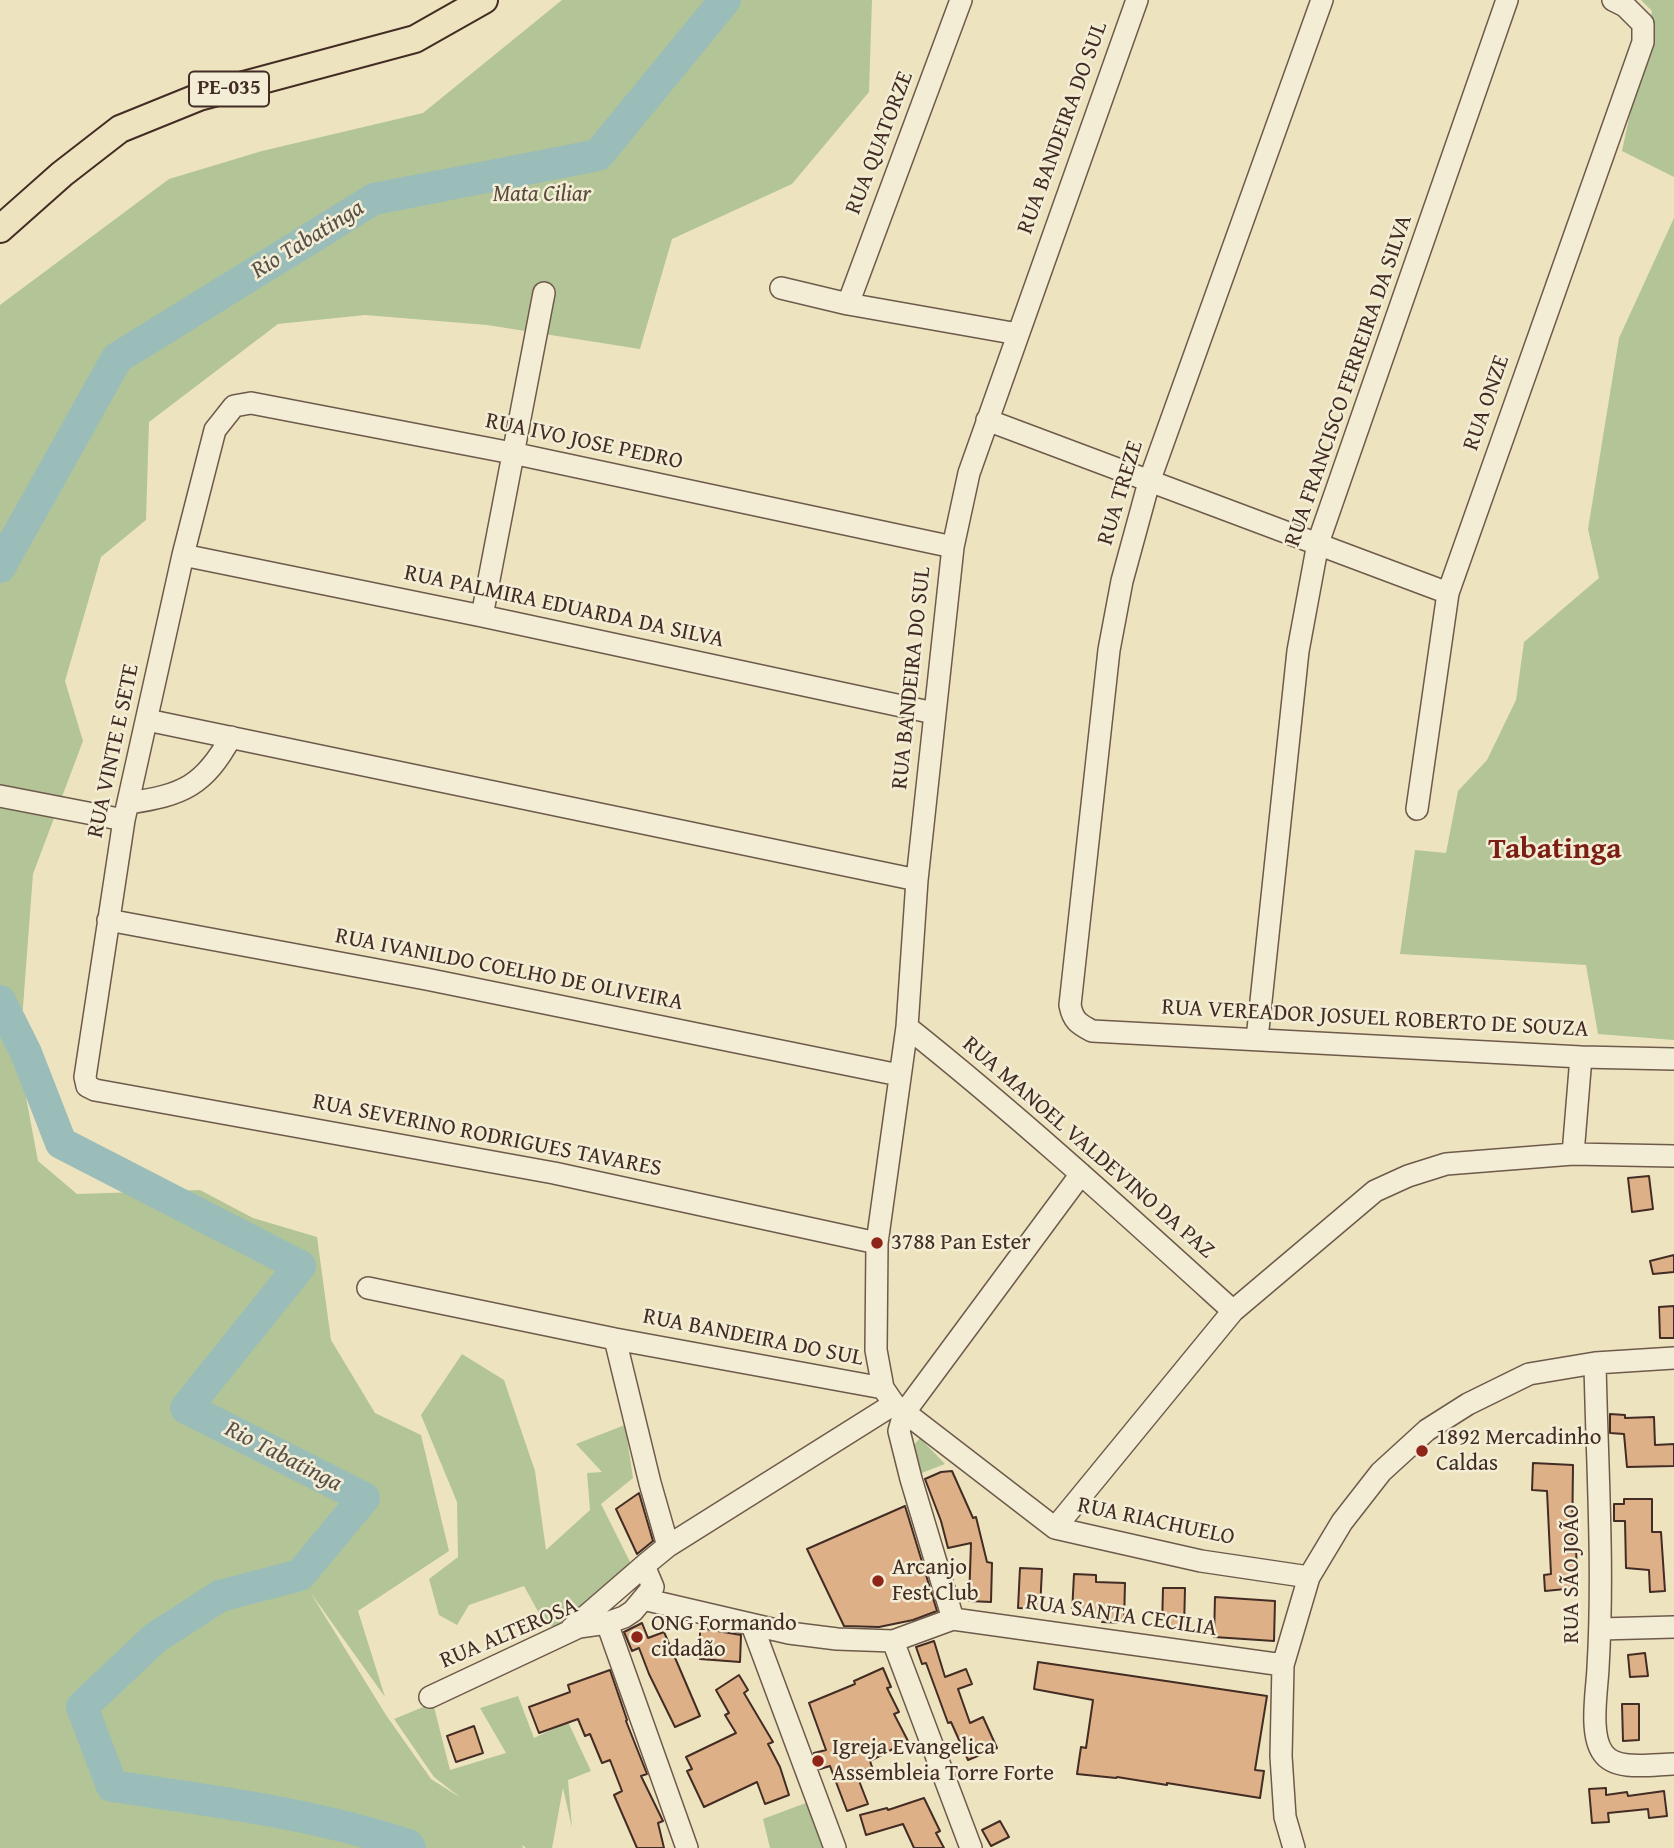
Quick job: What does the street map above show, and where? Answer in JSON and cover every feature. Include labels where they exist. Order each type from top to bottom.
[{"type":"main road","name":"PE-035","points":[[0,229],[62,174],[120,128],[199,97],[415,39],[484,0]]},
{"type":"street","name":"RUA QUATORZE","points":[[848,304],[961,0]]},
{"type":"street","name":"RUA BANDEIRA DO SUL","points":[[894,1402],[876,1350],[877,1243],[906,1027],[917,880],[953,547],[969,473],[1137,0]]},
{"type":"street","name":"RUA TREZE","points":[[1076,1022],[1070,1005],[1109,650],[1122,580],[1149,482],[1322,0]]},
{"type":"street","name":"RUA FRANCISCO FERREIRA DA SILVA","points":[[1257,1039],[1298,651],[1318,543],[1507,0]]},
{"type":"street","name":"RUA ONZE","points":[[1417,809],[1448,593],[1643,42],[1643,24],[1625,6],[1613,0]]},
{"type":"street","points":[[780,288],[848,304],[1018,334]]},
{"type":"street","points":[[482,615],[544,293]]},
{"type":"street","name":"RUA IVO JOSE PEDRO","points":[[215,430],[234,406],[251,403],[512,453],[953,547]]},
{"type":"street","points":[[987,420],[1448,593]]},
{"type":"street","name":"RUA VINTE E SETE","points":[[87,1086],[85,1077],[127,811],[183,555],[215,430]]},
{"type":"street","name":"RUA PALMIRA EDUARDA DA SILVA","points":[[183,555],[482,615],[934,713]]},
{"type":"street","points":[[147,720],[917,880]]},
{"type":"street","points":[[0,796],[127,811],[167,797],[198,782],[218,762],[231,737]]},
{"type":"street","name":"RUA IVANILDO COELHO DE OLIVEIRA","points":[[108,920],[440,982],[899,1075]]},
{"type":"street","name":"RUA VEREADOR JOSUEL ROBERTO DE SOUZA","points":[[1076,1022],[1092,1031],[1581,1057],[1674,1059]]},
{"type":"street","name":"RUA MANOEL VALDEVINO DA PAZ","points":[[906,1027],[979,1085],[1082,1174],[1233,1311]]},
{"type":"street","points":[[1573,1154],[1581,1057]]},
{"type":"street","name":"RUA SEVERINO RODRIGUES TAVARES","points":[[87,1086],[94,1090],[554,1173],[877,1243]]},
{"type":"street","points":[[1055,1528],[1233,1311],[1375,1191],[1408,1176],[1446,1164],[1573,1154],[1674,1156]]},
{"type":"street","points":[[567,1632],[668,1546],[894,1402],[1082,1174]]},
{"type":"street","name":"RUA BANDEIRA DO SUL","points":[[368,1288],[615,1339],[894,1402]]},
{"type":"street","name":"RUA BANDEIRA DO SUL","points":[[615,1339],[668,1546]]},
{"type":"street","points":[[1294,1848],[1285,1817],[1281,1756],[1283,1665],[1309,1577],[1342,1522],[1381,1472],[1427,1430],[1468,1404],[1529,1374],[1595,1363],[1674,1358]]},
{"type":"street","name":"RUA SÃO JOÃO","points":[[1595,1363],[1600,1629],[1595,1710],[1597,1739],[1603,1754],[1614,1763],[1674,1764]]},
{"type":"street","points":[[646,1564],[645,1568],[653,1587],[643,1599],[789,1633],[837,1639],[893,1641],[953,1619],[911,1479],[898,1431],[894,1402]]},
{"type":"street","name":"RUA RIACHUELO","points":[[894,1402],[1055,1528],[1200,1561],[1309,1577]]},
{"type":"street","name":"RUA ALTEROSA","points":[[430,1697],[567,1632],[579,1627],[607,1623],[633,1611],[643,1599]]},
{"type":"street","name":"RUA SANTA CECILIA","points":[[953,1619],[1283,1665]]},
{"type":"street","points":[[607,1623],[687,1848]]},
{"type":"street","points":[[752,1625],[835,1848]]},
{"type":"street","points":[[1600,1629],[1674,1627]]},
{"type":"street","points":[[893,1641],[971,1848]]},
{"type":"green space","name":"Mata Ciliar","points":[[562,0],[872,0],[869,92],[792,184],[672,239],[640,349],[487,325],[365,315],[278,324],[149,422],[146,520],[101,557],[65,681],[83,741],[33,874],[19,1060],[38,1161],[77,1194],[200,1190],[253,1218],[317,1237],[331,1340],[375,1413],[421,1435],[449,1551],[358,1611],[385,1697],[310,1592],[386,1715],[431,1779],[461,1798],[434,1777],[394,1719],[433,1703],[450,1770],[506,1753],[480,1708],[518,1696],[534,1738],[568,1722],[591,1771],[568,1780],[572,1828],[563,1788],[552,1848],[526,1848],[522,1845],[523,1848],[0,1848],[0,305],[169,179],[262,151],[423,113]]},
{"type":"green space","points":[[1641,0],[1674,0],[1674,177],[1622,151],[1652,11]]},
{"type":"green space","points":[[1674,218],[1674,1040],[1598,1034],[1586,965],[1400,954],[1415,850],[1446,853],[1458,791],[1487,760],[1516,700],[1524,642],[1599,578],[1588,529],[1619,338]]},
{"type":"green space","points":[[462,1354],[504,1380],[535,1471],[546,1550],[590,1510],[587,1473],[602,1472],[576,1444],[625,1425],[633,1478],[601,1504],[630,1562],[558,1626],[546,1626],[524,1586],[469,1605],[457,1625],[439,1615],[429,1579],[458,1557],[457,1502],[421,1415]]},
{"type":"green space","points":[[920,1438],[945,1464],[919,1474],[908,1452]]},
{"type":"green space","points":[[811,1801],[826,1848],[770,1848],[763,1819]]},
{"type":"building","points":[[1649,1176],[1653,1209],[1632,1212],[1628,1178]]},
{"type":"building","points":[[1674,1255],[1674,1272],[1653,1274],[1650,1261]]},
{"type":"building","points":[[1674,1306],[1674,1338],[1660,1338],[1659,1307]]},
{"type":"building","points":[[1610,1414],[1625,1415],[1625,1418],[1654,1417],[1655,1445],[1674,1444],[1674,1466],[1627,1467],[1624,1434],[1610,1433]]},
{"type":"building","points":[[1533,1463],[1573,1465],[1572,1550],[1576,1550],[1576,1588],[1545,1591],[1544,1575],[1551,1574],[1547,1491],[1532,1490]]},
{"type":"building","points":[[952,1471],[973,1518],[976,1517],[987,1562],[992,1563],[991,1602],[969,1601],[971,1543],[948,1548],[925,1479],[941,1472]]},
{"type":"building","points":[[639,1493],[653,1541],[637,1554],[616,1509]]},
{"type":"building","points":[[1624,1499],[1652,1499],[1652,1532],[1661,1532],[1665,1591],[1650,1592],[1649,1570],[1626,1568],[1625,1521],[1614,1521],[1614,1504],[1624,1504]]},
{"type":"building","name":"Arcanjo Fest Club","points":[[905,1506],[937,1611],[913,1620],[879,1627],[844,1626],[807,1549]]},
{"type":"building","points":[[1020,1568],[1042,1569],[1040,1609],[1018,1608]]},
{"type":"building","points":[[1074,1574],[1096,1575],[1096,1582],[1125,1583],[1124,1623],[1102,1622],[1102,1615],[1072,1613]]},
{"type":"building","points":[[1163,1588],[1185,1588],[1184,1629],[1162,1627]]},
{"type":"building","points":[[1215,1597],[1275,1601],[1274,1641],[1214,1637]]},
{"type":"building","points":[[642,1623],[648,1638],[664,1632],[700,1716],[675,1727],[639,1648],[632,1651],[624,1632]]},
{"type":"building","points":[[700,1628],[741,1635],[740,1662],[700,1659]]},
{"type":"building","points":[[934,1641],[945,1677],[966,1669],[972,1684],[958,1689],[970,1723],[983,1717],[997,1748],[968,1760],[951,1722],[948,1723],[926,1663],[922,1664],[916,1647]]},
{"type":"building","points":[[1645,1653],[1648,1676],[1630,1677],[1628,1655]]},
{"type":"building","points":[[1038,1662],[1267,1696],[1255,1770],[1264,1771],[1260,1798],[1167,1783],[1077,1774],[1081,1747],[1086,1748],[1093,1700],[1034,1689]]},
{"type":"building","points":[[883,1668],[891,1687],[887,1688],[899,1712],[894,1714],[908,1741],[870,1761],[872,1767],[856,1773],[868,1804],[847,1811],[830,1766],[820,1769],[814,1753],[826,1750],[809,1703],[855,1684],[854,1681]]},
{"type":"building","points":[[610,1670],[647,1774],[641,1776],[663,1821],[658,1823],[664,1848],[637,1848],[614,1795],[622,1791],[610,1760],[602,1763],[590,1734],[585,1736],[578,1719],[539,1733],[529,1707],[570,1692],[568,1685]]},
{"type":"building","points":[[739,1675],[748,1690],[744,1693],[773,1742],[768,1744],[780,1767],[789,1795],[765,1804],[757,1782],[704,1807],[687,1771],[692,1769],[686,1757],[736,1733],[725,1715],[729,1713],[716,1690]]},
{"type":"building","points":[[1622,1704],[1639,1704],[1639,1740],[1623,1741]]},
{"type":"building","points":[[474,1726],[483,1753],[456,1762],[447,1736]]},
{"type":"building","points":[[1606,1788],[1606,1795],[1627,1792],[1628,1796],[1664,1791],[1667,1816],[1649,1818],[1648,1809],[1608,1813],[1609,1822],[1592,1823],[1589,1789]]},
{"type":"building","points":[[924,1798],[940,1831],[936,1833],[944,1848],[914,1848],[903,1824],[866,1835],[860,1815],[887,1808],[888,1810]]},
{"type":"building","points":[[1000,1821],[1009,1837],[991,1846],[982,1830]]},
{"type":"waterway","name":"Rio Tabatinga","points":[[0,567],[117,358],[374,199],[598,155],[725,0]]},
{"type":"waterway","name":"Rio Tabatinga","points":[[0,1001],[26,1053],[61,1143],[300,1266],[186,1408],[364,1498],[300,1575],[220,1596],[155,1638],[82,1707],[112,1786],[299,1816],[372,1834],[408,1845],[410,1848]]},
{"type":"place","name":"3788 Pan Ester","points":[[877,1243]]},
{"type":"place","name":"1892 Mercadinho Caldas","points":[[1422,1451]]},
{"type":"place","name":"Arcanjo Fest Club","points":[[878,1581]]},
{"type":"place","name":"ONG Formando cidadão","points":[[637,1637]]},
{"type":"place","name":"Igreja Evangelica Assembleia Torre Forte","points":[[818,1761]]},
{"type":"district","name":"Tabatinga","points":[[1555,850]]}]
